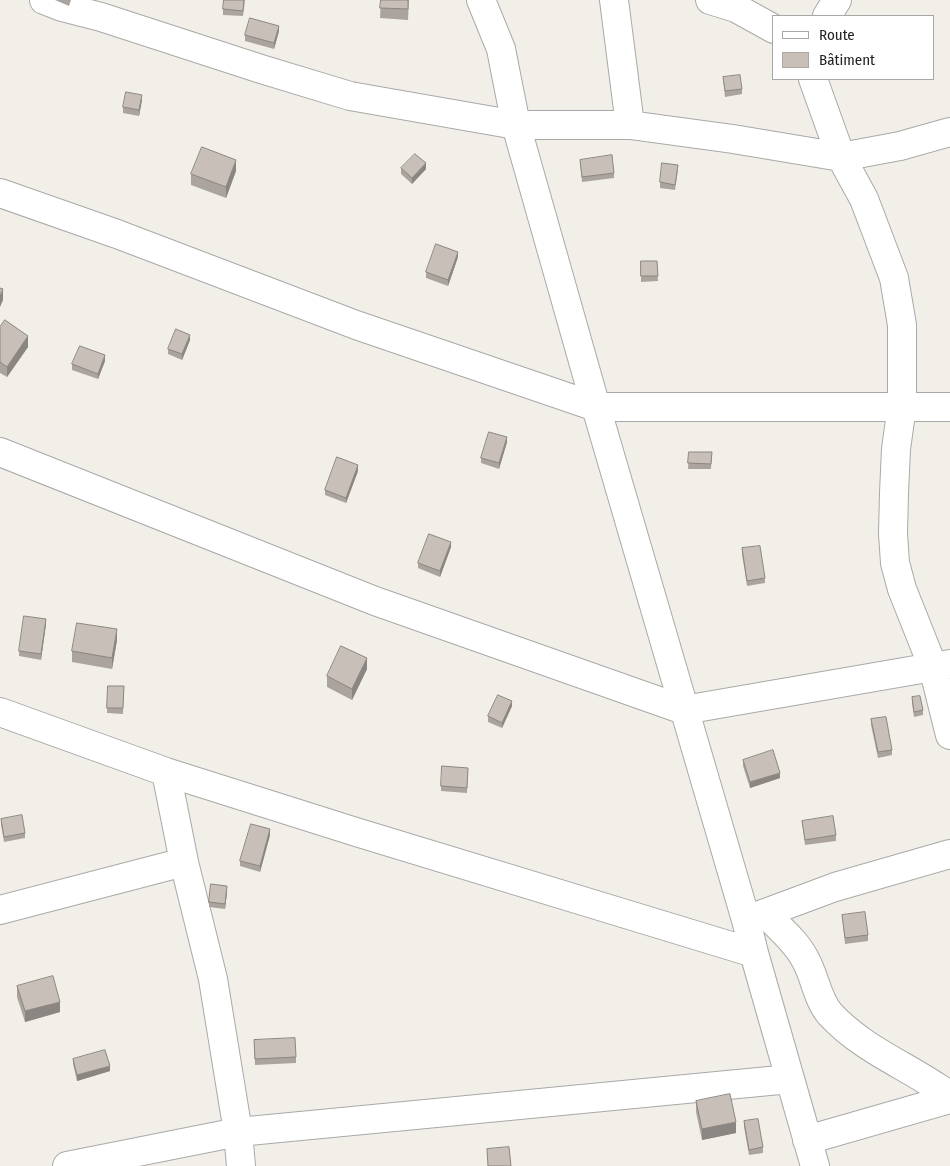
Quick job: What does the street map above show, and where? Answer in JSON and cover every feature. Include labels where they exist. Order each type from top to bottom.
[{"type":"street","points":[[44,0],[62,8],[101,17],[261,70],[350,96],[516,124],[630,125],[733,139],[840,157],[900,146],[950,132]]},
{"type":"street","points":[[481,0],[501,49],[516,124],[684,710],[756,916],[754,953],[815,1166]]},
{"type":"street","points":[[614,0],[630,125]]},
{"type":"street","points":[[828,15],[837,0]]},
{"type":"street","points":[[727,2],[772,28]]},
{"type":"street","points":[[813,80],[840,157],[864,199],[894,278],[902,325],[902,406],[896,449],[893,534],[895,563],[902,589],[943,678],[950,735]]},
{"type":"street","points":[[0,193],[117,234],[356,325],[596,407],[950,407]]},
{"type":"street","points":[[0,452],[375,601],[684,710],[943,678]]},
{"type":"street","points":[[0,712],[166,772],[754,953]]},
{"type":"street","points":[[166,772],[184,862],[213,979],[242,1166]]},
{"type":"street","points":[[756,916],[835,887],[950,850]]},
{"type":"street","points":[[0,910],[184,862]]},
{"type":"street","points":[[756,916],[805,958],[824,1006],[831,1015],[872,1048],[935,1084],[950,1097]]},
{"type":"street","points":[[67,1166],[238,1132],[790,1079]]},
{"type":"street","points":[[807,1140],[950,1097]]},
{"type":"building","points":[[224,0],[244,0],[243,11],[223,9]]},
{"type":"building","points":[[381,0],[408,0],[408,9],[380,8]]},
{"type":"building","points":[[250,18],[279,26],[274,43],[245,35]]},
{"type":"building","points":[[740,75],[742,89],[725,91],[723,77]]},
{"type":"building","points":[[126,92],[142,95],[139,110],[123,107]]},
{"type":"building","points":[[202,147],[236,160],[226,187],[191,174]]},
{"type":"building","points":[[415,154],[426,163],[412,178],[401,168]]},
{"type":"building","points":[[612,155],[614,173],[582,177],[580,160]]},
{"type":"building","points":[[662,163],[678,165],[675,185],[660,182]]},
{"type":"building","points":[[436,244],[458,252],[448,280],[426,272]]},
{"type":"building","points":[[641,261],[657,261],[658,276],[641,276]]},
{"type":"building","points":[[5,320],[28,336],[7,367],[0,362],[0,327]]},
{"type":"building","points":[[176,329],[190,335],[182,354],[168,349]]},
{"type":"building","points":[[80,346],[105,355],[98,374],[72,364]]},
{"type":"building","points":[[489,432],[507,437],[499,463],[481,458]]},
{"type":"building","points":[[689,452],[712,452],[711,464],[688,463]]},
{"type":"building","points":[[337,457],[358,465],[346,498],[325,490]]},
{"type":"building","points":[[429,534],[451,542],[440,571],[418,563]]},
{"type":"building","points":[[760,546],[765,578],[747,581],[742,548]]},
{"type":"building","points":[[24,616],[46,619],[41,654],[19,651]]},
{"type":"building","points":[[77,623],[117,629],[112,658],[72,651]]},
{"type":"building","points":[[341,646],[367,658],[352,689],[327,676]]},
{"type":"building","points":[[108,686],[124,686],[123,708],[107,708]]},
{"type":"building","points":[[498,695],[512,701],[502,723],[488,716]]},
{"type":"building","points":[[920,696],[923,710],[914,712],[912,697]]},
{"type":"building","points":[[886,717],[892,750],[878,752],[871,719]]},
{"type":"building","points":[[773,750],[780,773],[750,782],[743,760]]},
{"type":"building","points":[[442,766],[468,768],[467,788],[441,786]]},
{"type":"building","points":[[22,815],[25,833],[4,837],[1,819]]},
{"type":"building","points":[[833,816],[836,835],[805,840],[802,821]]},
{"type":"building","points":[[251,824],[270,829],[260,866],[240,861]]},
{"type":"building","points":[[211,884],[227,886],[225,904],[209,902]]},
{"type":"building","points":[[865,912],[868,935],[845,938],[842,915]]},
{"type":"building","points":[[53,976],[60,1002],[25,1011],[17,986]]},
{"type":"building","points":[[295,1038],[296,1057],[255,1059],[254,1040]]},
{"type":"building","points":[[105,1050],[110,1066],[77,1075],[73,1059]]},
{"type":"building","points":[[730,1094],[736,1122],[702,1129],[696,1101]]},
{"type":"building","points":[[758,1119],[763,1147],[749,1150],[744,1121]]},
{"type":"building","points":[[509,1147],[511,1166],[488,1166],[487,1149]]}]
